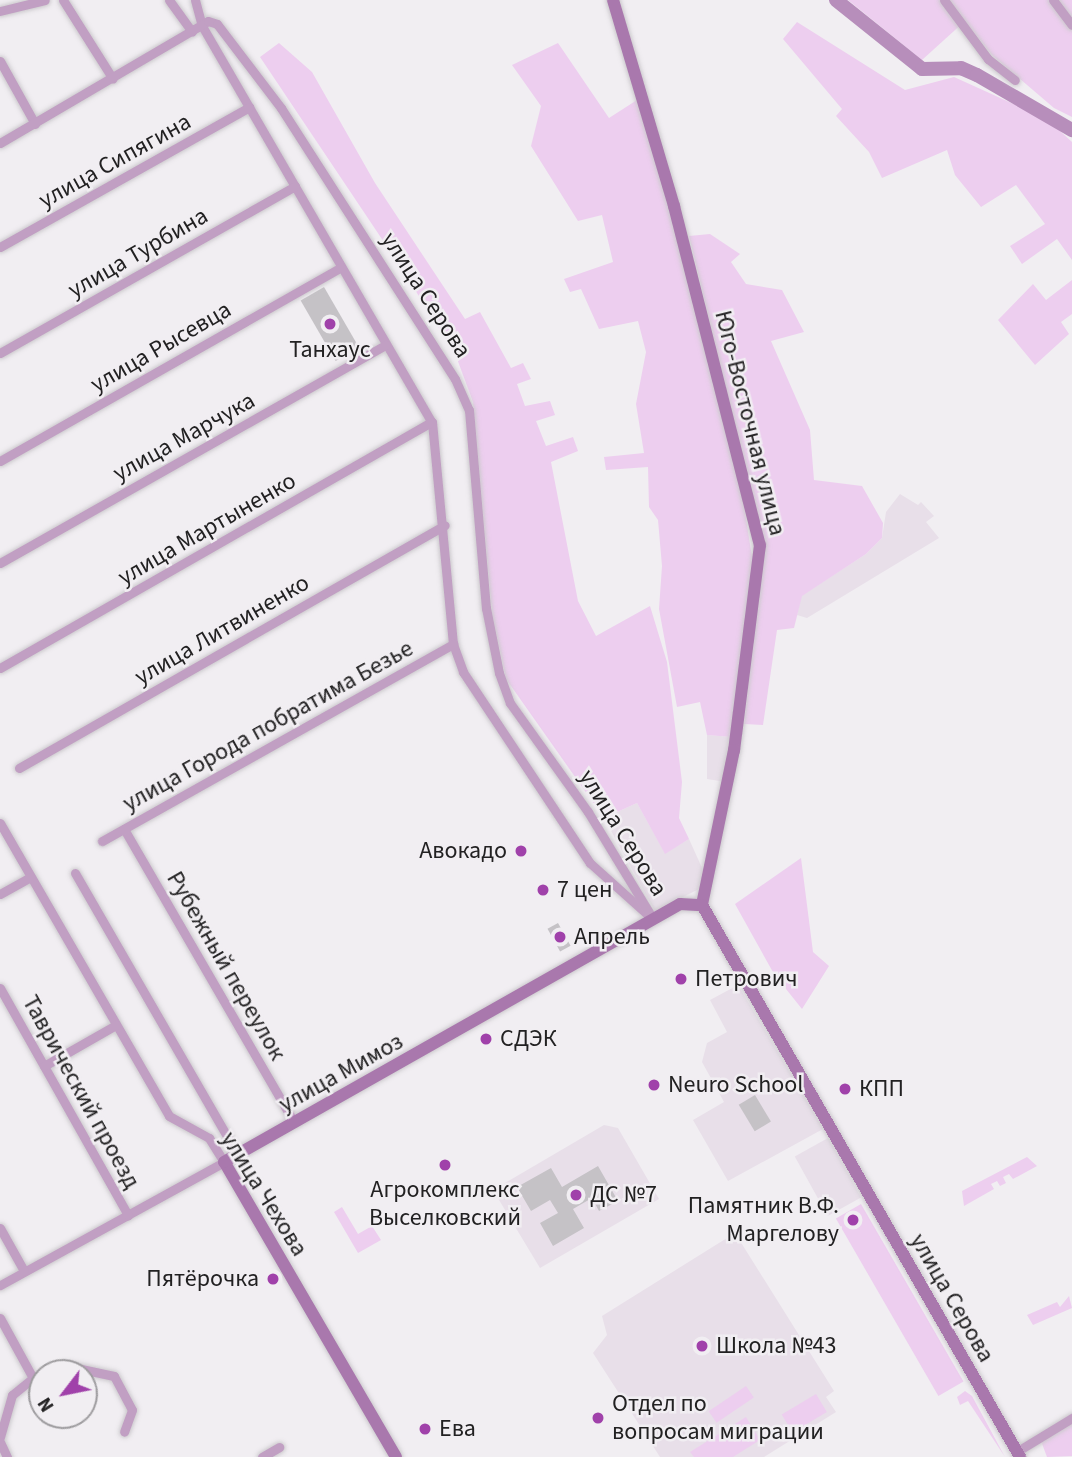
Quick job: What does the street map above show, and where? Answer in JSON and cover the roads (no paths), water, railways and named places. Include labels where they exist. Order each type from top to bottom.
[{"type":"street","points":[[0,11],[45,0]]},
{"type":"street","points":[[63,0],[113,79]]},
{"type":"street","points":[[169,0],[192,32]]},
{"type":"street","points":[[0,144],[202,26],[195,0]]},
{"type":"street","name":"Юго-Восточная улица","points":[[613,0],[674,206],[760,545],[734,750],[702,905]]},
{"type":"street","points":[[944,0],[988,59],[1015,80]]},
{"type":"street","points":[[1053,0],[1072,24]]},
{"type":"street","name":"улица Серова","points":[[208,21],[217,24],[258,75],[455,379],[469,410],[486,608],[499,673],[510,702],[588,813],[653,919],[590,863],[463,673],[453,644],[444,525],[432,422],[202,26],[208,21]]},
{"type":"street","points":[[0,61],[35,124]]},
{"type":"street","name":"улица Сипягина","points":[[0,247],[250,107]]},
{"type":"street","name":"улица Турбина","points":[[0,353],[295,186]]},
{"type":"street","name":"улица Рысевца","points":[[0,461],[341,267]]},
{"type":"street","name":"улица Марчука","points":[[0,563],[386,345]]},
{"type":"street","name":"улица Мартыненко","points":[[0,668],[432,422]]},
{"type":"street","name":"улица Литвиненко","points":[[19,768],[444,525]]},
{"type":"street","name":"улица Города побратима Безье","points":[[102,841],[453,644]]},
{"type":"street","name":"улица Чехова","points":[[0,823],[169,1116],[209,1138],[225,1162],[396,1457]]},
{"type":"street","name":"Рубежный переулок","points":[[124,829],[294,1122]]},
{"type":"street","points":[[75,873],[237,1154]]},
{"type":"street","points":[[0,894],[31,877]]},
{"type":"street","name":"улица Мимоз","points":[[0,1285],[225,1162],[680,904],[702,905]]},
{"type":"street","name":"улица Серова","points":[[702,905],[1018,1454]]},
{"type":"street","name":"Таврический проезд","points":[[0,988],[128,1215]]},
{"type":"street","points":[[44,1066],[116,1025]]},
{"type":"street","points":[[0,1228],[24,1270]]},
{"type":"street","points":[[0,1318],[29,1359]]},
{"type":"street","points":[[98,1373],[114,1376],[132,1410],[124,1432]]},
{"type":"street","points":[[7,1457],[0,1439],[12,1395],[28,1384]]},
{"type":"street","points":[[1018,1454],[1072,1418]]},
{"type":"street","points":[[262,1457],[279,1447]]},
{"type":"waterway","points":[[836,0],[922,69],[961,68],[1072,130]]},
{"type":"place","name":"Танхаус","points":[[330,324]]},
{"type":"place","name":"Авокадо","points":[[521,851]]},
{"type":"place","name":"7 цен","points":[[543,890]]},
{"type":"place","name":"Апрель","points":[[560,937]]},
{"type":"place","name":"Петрович","points":[[681,979]]},
{"type":"place","name":"СДЭК","points":[[486,1039]]},
{"type":"place","name":"Neuro School","points":[[654,1085]]},
{"type":"place","name":"КПП","points":[[845,1089]]},
{"type":"place","name":"Агрокомплекс Выселковский","points":[[445,1165]]},
{"type":"place","name":"ДС №7","points":[[576,1195]]},
{"type":"place","name":"Памятник В.Ф. Маргелову","points":[[853,1220]]},
{"type":"place","name":"Пятёрочка","points":[[273,1279]]},
{"type":"place","name":"Школа №43","points":[[702,1346]]},
{"type":"place","name":"Отдел по вопросам миграции","points":[[598,1418]]},
{"type":"place","name":"Ева","points":[[425,1429]]}]
